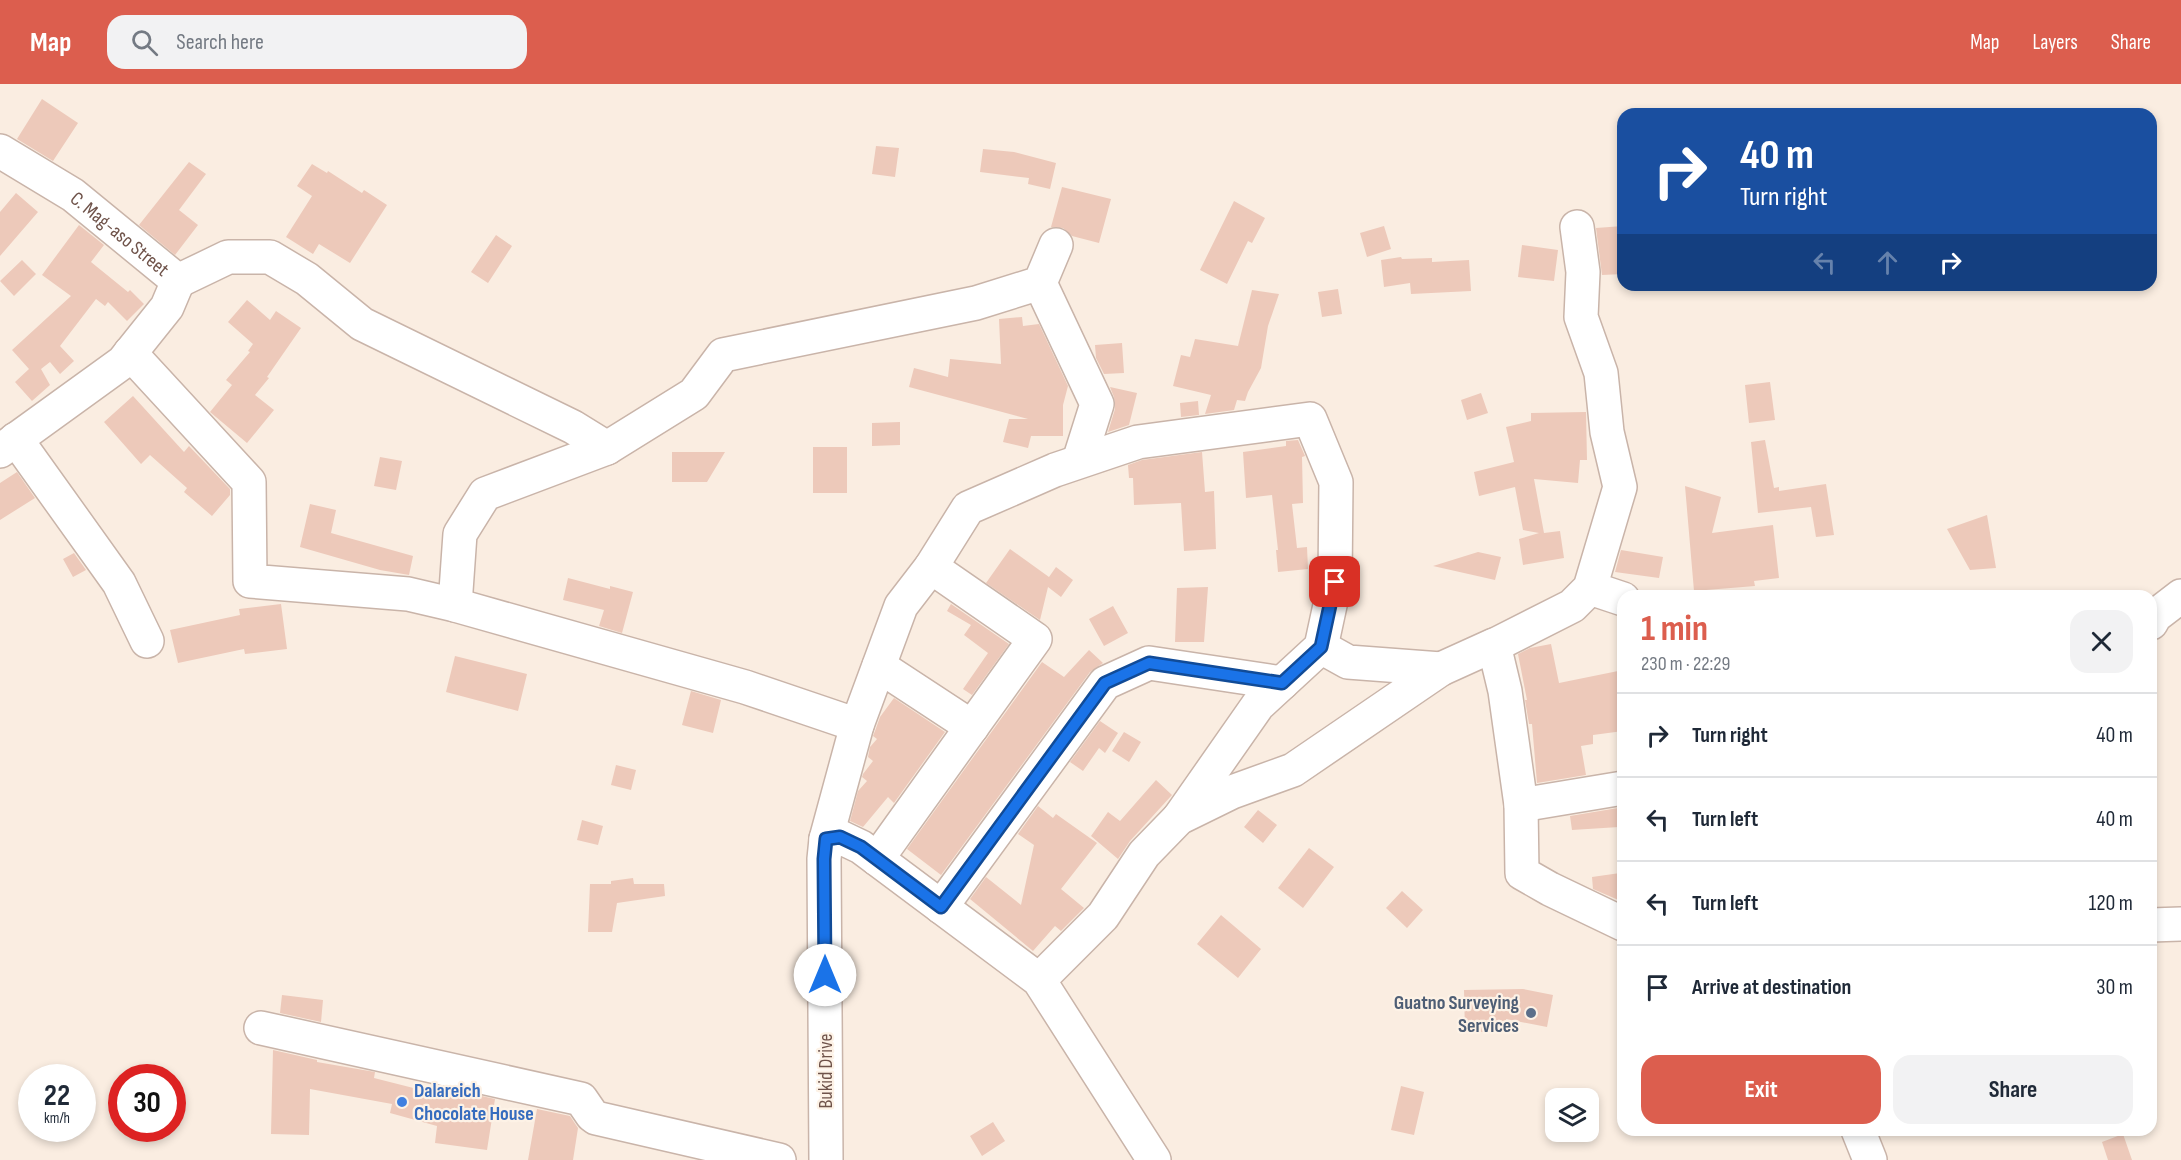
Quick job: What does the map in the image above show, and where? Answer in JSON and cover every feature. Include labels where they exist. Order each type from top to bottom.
[{"type":"street","name":"C. Mag-aso Street","points":[[0,151],[73,195],[178,281],[167,307],[123,362],[8,445]]},
{"type":"street","points":[[1179,818],[1232,792],[1293,770],[1442,669],[1572,606],[1590,588],[1620,487],[1607,432],[1601,374],[1581,317],[1583,272],[1577,227]]},
{"type":"street","points":[[1056,245],[1040,282],[1097,404],[1080,461]]},
{"type":"street","points":[[178,281],[228,257],[270,257],[307,279],[362,324],[573,427],[607,448]]},
{"type":"street","points":[[455,605],[460,534],[486,494],[607,448],[694,394],[723,355],[976,303],[1040,282]]},
{"type":"street","points":[[130,353],[249,482],[250,581],[408,594],[455,605],[745,687],[857,725]]},
{"type":"street","name":"Bukid Drive","points":[[826,1160],[824,859],[826,839],[857,725],[901,606],[931,567],[968,508],[1054,470],[1138,442],[1310,419],[1336,482],[1335,582],[1321,647]]},
{"type":"street","points":[[8,445],[119,583],[147,641]]},
{"type":"street","points":[[877,859],[1035,639],[931,567]]},
{"type":"street","points":[[1590,588],[1617,597]]},
{"type":"street","points":[[2157,614],[2181,596]]},
{"type":"street","points":[[1487,649],[1494,645],[1505,691],[1521,805],[1522,873],[1617,921]]},
{"type":"street","points":[[1039,980],[1103,916],[1144,854],[1179,818],[1258,705],[1321,647],[1348,662],[1442,669]]},
{"type":"street","points":[[941,907],[1105,683],[1149,663],[1282,683]]},
{"type":"street","points":[[879,666],[972,727]]},
{"type":"street","points":[[1521,805],[1617,790]]},
{"type":"street","points":[[826,839],[840,837],[861,847],[1039,980],[1154,1160]]},
{"type":"street","points":[[2157,925],[2181,924]]},
{"type":"street","points":[[261,1028],[581,1099],[596,1118],[779,1160]]},
{"type":"street","points":[[1860,1136],[1869,1160]]},
{"type":"building","points":[[42,99],[78,123],[53,161],[17,139]]},
{"type":"building","points":[[876,146],[899,148],[895,177],[872,174]]},
{"type":"building","points":[[983,149],[1014,152],[1056,163],[1050,189],[1028,184],[1029,178],[980,172]]},
{"type":"building","points":[[189,162],[206,174],[179,210],[198,225],[175,255],[139,225]]},
{"type":"building","points":[[312,164],[327,173],[328,171],[362,193],[364,190],[387,205],[350,263],[319,244],[313,254],[286,237],[312,196],[297,186]]},
{"type":"building","points":[[1062,187],[1111,199],[1099,243],[1072,236],[1063,228],[1051,227]]},
{"type":"building","points":[[16,193],[38,212],[0,256],[0,212]]},
{"type":"building","points":[[1234,201],[1265,218],[1252,243],[1248,241],[1227,284],[1200,270]]},
{"type":"building","points":[[79,225],[104,245],[91,262],[128,292],[130,290],[144,304],[127,321],[108,302],[105,306],[96,299],[60,346],[74,361],[60,374],[50,362],[41,369],[50,385],[32,401],[15,382],[29,369],[12,350],[71,296],[42,275]]},
{"type":"building","points":[[1384,226],[1391,249],[1367,257],[1360,233]]},
{"type":"building","points":[[1617,226],[1617,274],[1602,275],[1596,228]]},
{"type":"building","points":[[496,235],[512,246],[488,283],[471,272]]},
{"type":"building","points":[[1522,245],[1558,250],[1554,281],[1518,277]]},
{"type":"building","points":[[1401,257],[1402,259],[1432,258],[1432,262],[1469,260],[1471,291],[1411,294],[1410,283],[1384,287],[1381,260]]},
{"type":"building","points":[[22,260],[36,274],[14,296],[0,281]]},
{"type":"building","points":[[1338,289],[1342,314],[1322,317],[1318,292]]},
{"type":"building","points":[[1252,290],[1279,294],[1268,326],[1261,368],[1245,401],[1237,400],[1234,410],[1205,414],[1211,395],[1173,386],[1181,355],[1190,357],[1195,339],[1238,346]]},
{"type":"building","points":[[247,300],[270,320],[276,311],[301,328],[267,377],[269,378],[255,395],[274,410],[247,443],[210,412],[232,385],[226,380],[250,352],[248,351],[253,344],[228,322]]},
{"type":"building","points":[[1022,317],[1023,326],[1039,324],[1068,386],[1063,405],[1063,436],[1031,436],[1028,448],[1003,442],[1009,419],[1028,419],[909,387],[914,368],[948,377],[950,359],[1001,364],[999,319]]},
{"type":"building","points":[[1122,343],[1124,373],[1104,374],[1096,358],[1095,345]]},
{"type":"building","points":[[1770,382],[1775,420],[1749,423],[1745,385]]},
{"type":"building","points":[[1110,387],[1137,393],[1129,425],[1108,432],[1115,409]]},
{"type":"building","points":[[1481,393],[1488,413],[1467,420],[1461,400]]},
{"type":"building","points":[[133,396],[184,452],[189,446],[230,489],[230,495],[212,516],[184,492],[187,488],[150,455],[141,464],[104,422]]},
{"type":"building","points":[[1198,401],[1199,415],[1181,417],[1180,403]]},
{"type":"building","points":[[1586,412],[1587,460],[1580,460],[1578,483],[1534,479],[1544,533],[1560,531],[1564,558],[1523,565],[1519,539],[1539,533],[1523,530],[1515,487],[1479,496],[1474,472],[1514,462],[1506,427],[1531,421],[1531,413]]},
{"type":"building","points":[[900,422],[900,445],[872,446],[872,423]]},
{"type":"building","points":[[1298,440],[1305,456],[1302,457],[1303,503],[1292,504],[1297,548],[1307,547],[1308,569],[1278,572],[1272,495],[1246,498],[1243,452],[1286,446],[1286,441]]},
{"type":"building","points":[[1765,440],[1774,488],[1779,487],[1779,491],[1826,484],[1834,535],[1816,537],[1811,507],[1758,513],[1751,442]]},
{"type":"building","points":[[813,447],[847,447],[847,493],[813,493]]},
{"type":"building","points":[[672,452],[725,452],[707,482],[672,482]]},
{"type":"building","points":[[1202,452],[1205,492],[1214,491],[1216,549],[1184,551],[1181,503],[1134,505],[1133,478],[1129,478],[1128,465],[1142,460]]},
{"type":"building","points":[[380,457],[402,461],[396,490],[374,486]]},
{"type":"building","points":[[17,472],[35,498],[0,520],[0,483]]},
{"type":"building","points":[[1685,486],[1721,497],[1712,533],[1773,525],[1779,578],[1754,581],[1755,586],[1694,590]]},
{"type":"building","points":[[310,504],[336,510],[331,533],[413,556],[409,575],[380,570],[300,547]]},
{"type":"building","points":[[1987,515],[1996,568],[1970,570],[1947,529]]},
{"type":"building","points":[[1010,549],[1049,577],[1056,567],[1073,580],[1061,597],[1048,587],[1040,620],[986,583]]},
{"type":"building","points":[[1621,550],[1663,557],[1659,578],[1615,572]]},
{"type":"building","points":[[1478,552],[1501,557],[1495,580],[1433,566]]},
{"type":"building","points":[[74,553],[86,570],[73,577],[63,559]]},
{"type":"building","points":[[568,578],[610,589],[610,586],[633,592],[622,633],[599,626],[604,610],[563,600]]},
{"type":"building","points":[[1208,587],[1204,642],[1175,642],[1177,588]]},
{"type":"building","points":[[281,604],[287,649],[245,654],[244,649],[178,663],[170,630],[240,615],[239,609]]},
{"type":"building","points":[[951,604],[1009,644],[972,695],[963,689],[988,653],[964,635],[971,625],[947,611]]},
{"type":"building","points":[[1113,606],[1128,633],[1104,646],[1089,619]]},
{"type":"building","points":[[1551,644],[1559,683],[1617,671],[1617,732],[1593,735],[1593,744],[1581,746],[1586,775],[1537,783],[1532,724],[1529,724],[1518,654],[1530,648]]},
{"type":"building","points":[[1089,650],[1103,663],[1090,672],[941,875],[907,849],[1042,662],[1064,677]]},
{"type":"building","points":[[455,656],[527,674],[518,711],[446,692]]},
{"type":"building","points":[[691,691],[721,700],[713,733],[682,725]]},
{"type":"building","points":[[894,698],[945,732],[894,803],[888,797],[863,827],[850,821],[858,791],[867,781],[862,777],[863,774],[873,761],[868,757],[870,747],[877,739],[873,736],[880,717]]},
{"type":"building","points":[[1100,721],[1118,733],[1105,753],[1099,748],[1083,771],[1070,762]]},
{"type":"building","points":[[1124,732],[1141,742],[1129,762],[1112,751]]},
{"type":"building","points":[[616,765],[636,770],[631,790],[611,785]]},
{"type":"building","points":[[1156,780],[1172,795],[1130,841],[1118,859],[1091,836],[1108,812],[1120,821]]},
{"type":"building","points":[[1038,806],[1053,818],[1056,814],[1097,843],[1061,889],[1084,908],[1061,931],[1055,926],[1033,951],[970,899],[986,877],[1021,905],[1034,845],[1018,834]]},
{"type":"building","points":[[1617,808],[1617,827],[1572,830],[1570,816]]},
{"type":"building","points":[[1258,810],[1277,825],[1263,843],[1244,827]]},
{"type":"building","points":[[582,820],[603,826],[598,845],[577,840]]},
{"type":"building","points":[[1309,848],[1334,867],[1303,908],[1278,888]]},
{"type":"building","points":[[1617,873],[1617,899],[1593,889],[1592,877]]},
{"type":"building","points":[[633,878],[634,884],[664,884],[665,896],[617,903],[612,932],[588,932],[590,884],[611,884],[611,881]]},
{"type":"building","points":[[1402,891],[1423,910],[1407,928],[1386,908]]},
{"type":"building","points":[[1221,915],[1261,949],[1238,978],[1197,944]]},
{"type":"building","points":[[1523,989],[1553,995],[1547,1027],[1506,1019],[1507,1032],[1465,1032],[1464,990]]},
{"type":"building","points":[[282,995],[323,1000],[321,1022],[280,1013]]},
{"type":"building","points":[[273,1050],[317,1060],[317,1062],[375,1072],[374,1078],[441,1095],[442,1087],[495,1099],[487,1150],[435,1143],[437,1126],[390,1113],[392,1104],[310,1089],[309,1135],[271,1134]]},
{"type":"building","points":[[1401,1086],[1424,1092],[1414,1135],[1391,1130]]},
{"type":"building","points":[[537,1109],[570,1116],[578,1128],[573,1160],[528,1160]]},
{"type":"building","points":[[993,1122],[1005,1141],[982,1156],[970,1136]]},
{"type":"building","points":[[2124,1136],[2132,1160],[2108,1160],[2102,1142]]},
{"type":"place","name":"Guatno Surveying Services","points":[[1531,1013]]},
{"type":"place","name":"Dalareich Chocolate House","points":[[402,1102]]},
{"type":"route","points":[[825,975],[824,859],[826,839],[840,837],[861,847],[941,907],[1105,683],[1149,663],[1282,683],[1321,647],[1335,582]]}]
